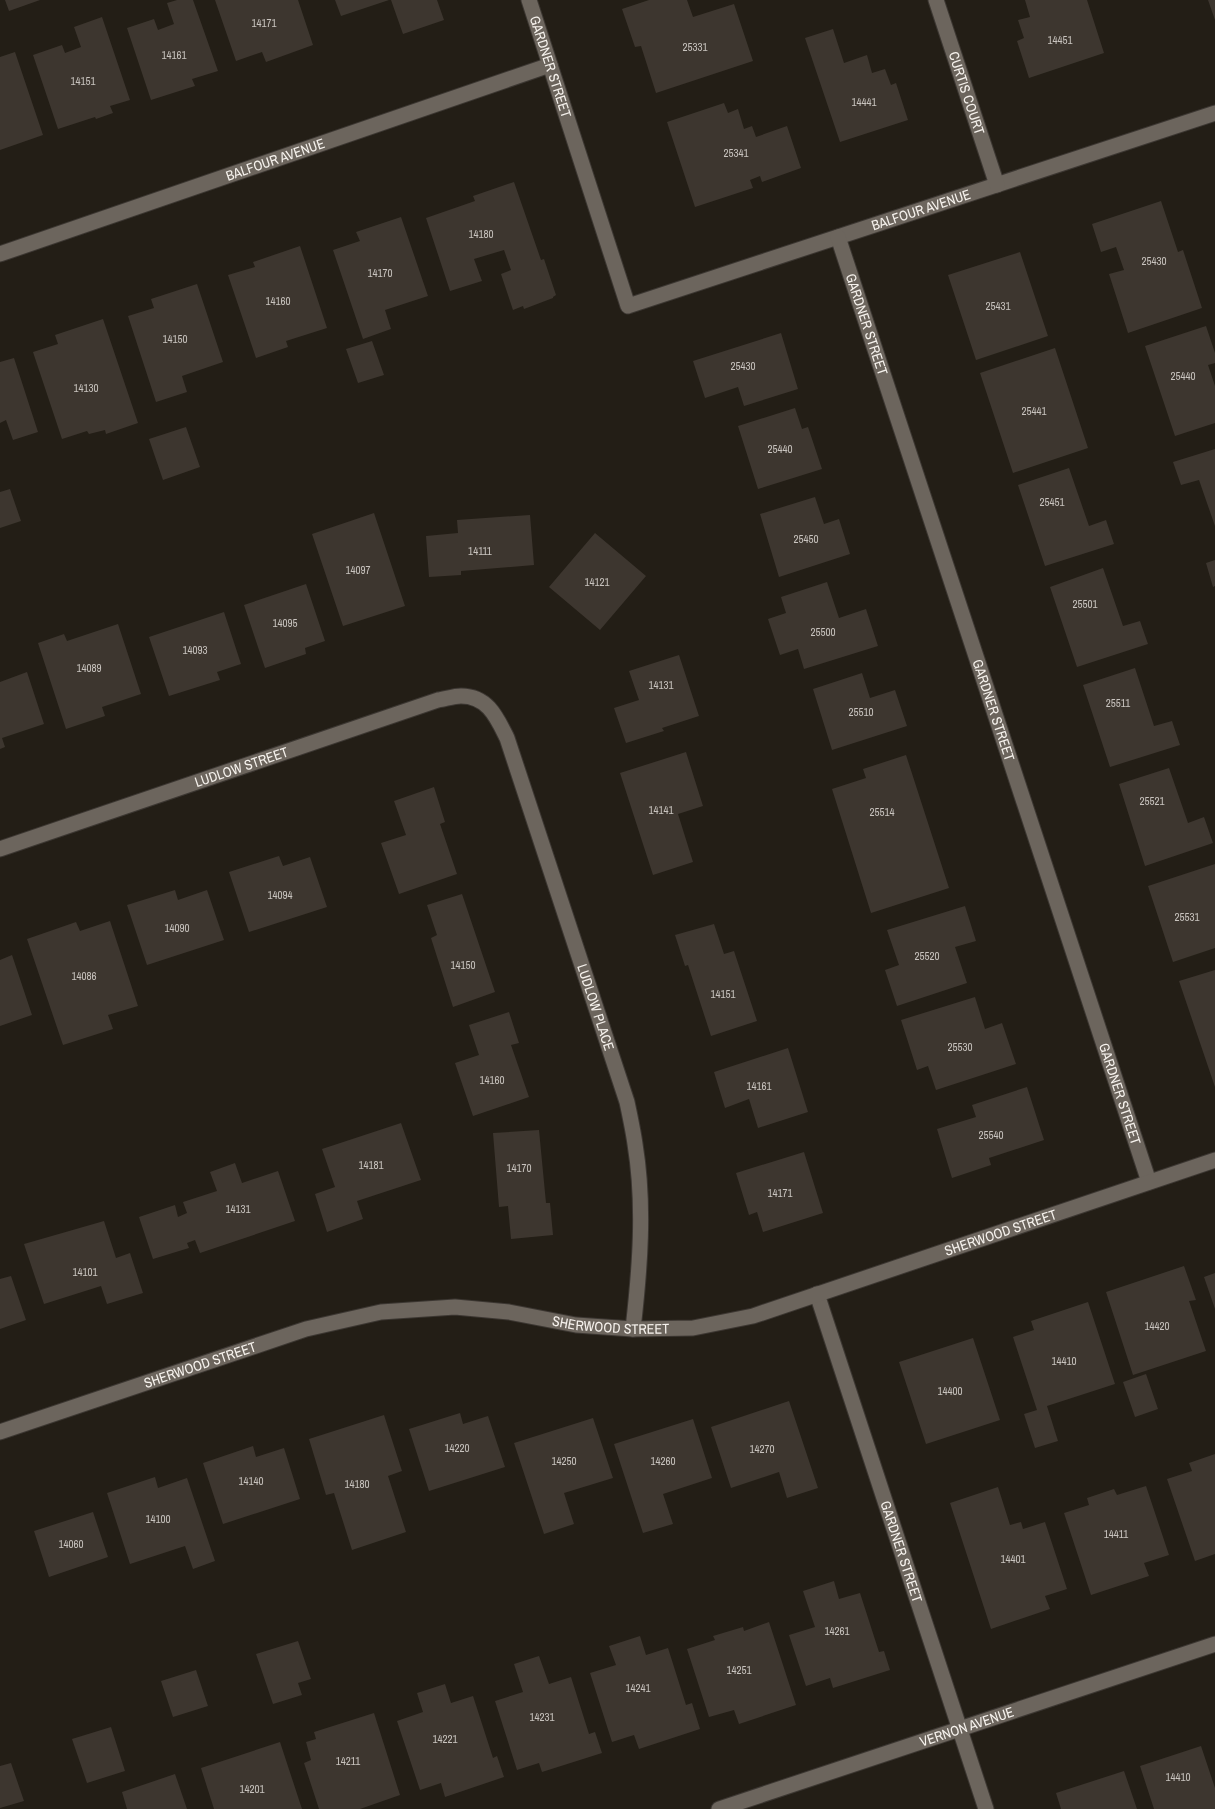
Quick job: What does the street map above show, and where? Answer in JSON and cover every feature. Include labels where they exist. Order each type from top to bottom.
[{"type":"street","name":"GARDNER STREET","points":[[528,0],[628,306]]},
{"type":"street","name":"CURTIS COURT","points":[[936,0],[997,185]]},
{"type":"street","name":"BALFOUR AVENUE","points":[[0,254],[550,65]]},
{"type":"street","name":"BALFOUR AVENUE","points":[[628,306],[1215,113]]},
{"type":"street","name":"GARDNER STREET","points":[[838,237],[1149,1182]]},
{"type":"street","name":"LUDLOW STREET","points":[[0,849],[438,700],[462,696],[484,702]]},
{"type":"street","name":"LUDLOW PLACE","points":[[484,702],[495,714],[507,738],[627,1102],[635,1145],[639,1190],[640,1244],[633,1329]]},
{"type":"street","name":"SHERWOOD STREET","points":[[0,1432],[306,1330],[382,1312],[455,1307],[509,1312],[576,1326],[633,1329],[693,1328],[753,1316],[1215,1160]]},
{"type":"street","name":"GARDNER STREET","points":[[817,1294],[986,1809]]},
{"type":"street","name":"VERNON AVENUE","points":[[719,1809],[1215,1644]]},
{"type":"building","points":[[5,0],[40,0],[9,11]]},
{"type":"building","points":[[177,0],[193,0],[218,71],[192,79],[195,86],[151,100],[127,28],[154,19],[158,30],[174,24],[167,3]]},
{"type":"building","points":[[215,0],[298,0],[313,45],[266,62],[262,52],[236,61]]},
{"type":"building","points":[[335,0],[389,0],[341,16]]},
{"type":"building","points":[[391,0],[437,0],[444,20],[403,34]]},
{"type":"building","points":[[649,0],[687,0],[693,17],[734,4],[753,61],[656,93],[641,46],[635,47],[622,9]]},
{"type":"building","points":[[1025,0],[1087,0],[1104,53],[1029,78],[1017,41],[1024,38],[1018,20],[1030,17]]},
{"type":"building","points":[[1208,0],[1215,0],[1215,20]]},
{"type":"building","points":[[102,17],[130,100],[110,106],[113,113],[58,129],[33,55],[62,45],[65,53],[81,47],[74,27]]},
{"type":"building","points":[[833,29],[844,63],[867,55],[872,73],[885,69],[891,85],[896,83],[908,120],[840,142],[805,38]]},
{"type":"building","points":[[15,52],[43,135],[0,150],[0,57]]},
{"type":"building","points":[[724,103],[728,113],[738,109],[744,129],[752,126],[756,137],[787,126],[801,168],[762,182],[760,176],[750,180],[753,188],[695,207],[667,122]]},
{"type":"building","points":[[514,182],[541,260],[544,259],[556,295],[553,298],[524,309],[523,306],[513,310],[501,274],[511,270],[504,250],[474,259],[482,281],[450,291],[426,218],[475,201],[473,196]]},
{"type":"building","points":[[1161,201],[1178,252],[1183,250],[1202,308],[1128,333],[1109,274],[1124,270],[1116,247],[1101,252],[1092,224]]},
{"type":"building","points":[[401,217],[428,296],[385,310],[391,329],[363,339],[333,250],[360,241],[356,232]]},
{"type":"building","points":[[300,246],[327,328],[286,341],[288,347],[256,358],[228,275],[255,267],[253,262]]},
{"type":"building","points":[[1020,252],[1048,336],[976,360],[948,275]]},
{"type":"building","points":[[197,284],[223,362],[182,376],[187,392],[156,402],[128,316],[154,308],[151,299]]},
{"type":"building","points":[[103,319],[138,423],[106,434],[105,430],[89,434],[87,431],[62,439],[33,352],[58,344],[55,335]]},
{"type":"building","points":[[1206,326],[1215,353],[1215,363],[1208,365],[1215,386],[1215,423],[1175,436],[1145,346]]},
{"type":"building","points":[[781,333],[798,389],[744,406],[738,387],[705,398],[693,361]]},
{"type":"building","points":[[372,341],[384,375],[358,383],[346,349]]},
{"type":"building","points":[[1055,348],[1088,448],[1013,473],[980,373]]},
{"type":"building","points":[[14,358],[38,432],[13,440],[6,420],[0,423],[0,362]]},
{"type":"building","points":[[795,408],[802,429],[808,427],[822,469],[758,489],[738,426]]},
{"type":"building","points":[[186,427],[200,467],[163,480],[149,439]]},
{"type":"building","points":[[1215,449],[1215,526],[1199,480],[1181,485],[1173,462]]},
{"type":"building","points":[[1069,468],[1089,526],[1106,520],[1114,544],[1045,566],[1018,485]]},
{"type":"building","points":[[10,489],[21,521],[0,528],[0,492]]},
{"type":"building","points":[[815,497],[824,524],[839,519],[850,554],[779,577],[760,514]]},
{"type":"building","points":[[374,513],[405,606],[343,626],[312,534]]},
{"type":"building","points":[[530,515],[534,565],[461,571],[461,575],[429,577],[426,536],[458,533],[457,520]]},
{"type":"building","points":[[595,533],[646,576],[600,630],[549,587]]},
{"type":"building","points":[[1215,560],[1215,586],[1213,587],[1206,563]]},
{"type":"building","points":[[1103,568],[1123,626],[1140,621],[1148,644],[1077,667],[1050,587]]},
{"type":"building","points":[[827,582],[839,618],[866,609],[878,646],[804,669],[798,649],[780,655],[768,619],[786,613],[781,597]]},
{"type":"building","points":[[306,584],[325,641],[305,648],[306,654],[265,668],[244,605]]},
{"type":"building","points":[[224,612],[241,664],[217,672],[220,680],[169,696],[149,637]]},
{"type":"building","points":[[118,624],[141,694],[102,707],[105,716],[66,729],[38,643],[64,634],[67,641]]},
{"type":"building","points":[[679,655],[699,716],[662,728],[664,731],[626,743],[614,708],[639,700],[629,671]]},
{"type":"building","points":[[1135,668],[1154,726],[1172,721],[1180,745],[1110,767],[1083,685]]},
{"type":"building","points":[[27,672],[44,724],[2,738],[5,747],[0,749],[0,682]]},
{"type":"building","points":[[862,673],[870,698],[895,690],[907,726],[832,750],[813,689]]},
{"type":"building","points":[[686,752],[703,806],[678,814],[693,862],[653,875],[620,773]]},
{"type":"building","points":[[906,755],[949,888],[871,913],[832,789],[866,778],[863,769]]},
{"type":"building","points":[[1169,768],[1188,823],[1204,817],[1213,843],[1145,866],[1119,784]]},
{"type":"building","points":[[434,787],[445,822],[440,824],[457,874],[399,894],[381,843],[406,835],[394,801]]},
{"type":"building","points":[[279,856],[283,866],[310,857],[327,907],[249,932],[229,872]]},
{"type":"building","points":[[1215,864],[1215,948],[1173,962],[1148,886]]},
{"type":"building","points":[[175,890],[178,900],[207,890],[224,940],[147,965],[127,905]]},
{"type":"building","points":[[462,894],[495,992],[453,1007],[431,938],[437,935],[427,905]]},
{"type":"building","points":[[965,906],[976,941],[955,947],[967,983],[897,1006],[885,970],[899,965],[887,930]]},
{"type":"building","points":[[110,921],[138,1006],[108,1015],[113,1029],[63,1045],[27,939],[76,922],[80,931]]},
{"type":"building","points":[[714,924],[724,954],[734,951],[757,1021],[711,1036],[688,965],[685,966],[675,935]]},
{"type":"building","points":[[12,955],[32,1015],[0,1026],[0,960]]},
{"type":"building","points":[[1215,970],[1215,1087],[1179,981]]},
{"type":"building","points":[[975,997],[985,1029],[1002,1023],[1016,1064],[936,1090],[928,1066],[917,1070],[901,1020]]},
{"type":"building","points":[[509,1012],[519,1043],[511,1045],[529,1097],[473,1116],[455,1063],[479,1055],[469,1025]]},
{"type":"building","points":[[788,1048],[808,1112],[758,1128],[749,1099],[725,1108],[714,1072]]},
{"type":"building","points":[[1027,1087],[1044,1140],[989,1158],[991,1165],[952,1178],[937,1129],[976,1117],[972,1105]]},
{"type":"building","points":[[401,1123],[421,1180],[357,1201],[363,1219],[327,1232],[315,1194],[335,1187],[322,1149]]},
{"type":"building","points":[[539,1130],[546,1203],[550,1203],[553,1235],[511,1239],[508,1206],[499,1207],[493,1133]]},
{"type":"building","points":[[804,1152],[823,1213],[763,1232],[757,1212],[749,1215],[736,1173]]},
{"type":"building","points":[[235,1163],[242,1183],[278,1171],[295,1221],[200,1253],[195,1240],[187,1243],[189,1248],[153,1259],[139,1217],[175,1205],[178,1217],[187,1213],[183,1202],[217,1191],[210,1172]]},
{"type":"building","points":[[104,1221],[116,1258],[130,1253],[143,1293],[107,1304],[101,1286],[44,1304],[24,1244]]},
{"type":"building","points":[[1184,1266],[1196,1300],[1189,1301],[1206,1351],[1133,1375],[1106,1292]]},
{"type":"building","points":[[1215,1273],[1215,1309],[1204,1277]]},
{"type":"building","points":[[11,1276],[26,1320],[0,1329],[0,1279]]},
{"type":"building","points":[[1088,1302],[1115,1384],[1047,1406],[1058,1441],[1035,1448],[1024,1414],[1037,1410],[1013,1337],[1034,1330],[1031,1321]]},
{"type":"building","points":[[973,1338],[1000,1420],[926,1444],[899,1362]]},
{"type":"building","points":[[1146,1374],[1158,1409],[1135,1417],[1123,1382]]},
{"type":"building","points":[[789,1401],[818,1488],[787,1498],[779,1472],[731,1488],[711,1427]]},
{"type":"building","points":[[460,1413],[463,1424],[488,1416],[505,1467],[429,1491],[409,1429]]},
{"type":"building","points":[[384,1415],[402,1471],[388,1476],[406,1532],[352,1550],[334,1493],[326,1495],[309,1439]]},
{"type":"building","points":[[593,1418],[613,1478],[564,1493],[574,1524],[544,1534],[514,1443]]},
{"type":"building","points":[[693,1419],[712,1478],[663,1494],[673,1524],[643,1533],[614,1444]]},
{"type":"building","points":[[253,1446],[256,1457],[284,1448],[300,1499],[223,1524],[203,1463]]},
{"type":"building","points":[[1215,1454],[1215,1554],[1195,1561],[1167,1479],[1192,1471],[1189,1463]]},
{"type":"building","points":[[155,1477],[158,1488],[187,1478],[215,1561],[193,1569],[185,1546],[130,1564],[107,1493]]},
{"type":"building","points":[[1146,1486],[1169,1555],[1144,1563],[1149,1576],[1091,1595],[1064,1513],[1089,1505],[1087,1498],[1114,1489],[1117,1495]]},
{"type":"building","points":[[998,1487],[1010,1525],[1021,1522],[1023,1529],[1045,1522],[1067,1589],[1045,1596],[1050,1609],[991,1629],[950,1503]]},
{"type":"building","points":[[93,1512],[108,1557],[49,1577],[34,1531]]},
{"type":"building","points":[[834,1581],[839,1599],[860,1593],[879,1652],[884,1651],[890,1670],[833,1688],[830,1678],[806,1686],[789,1635],[815,1627],[803,1591]]},
{"type":"building","points":[[769,1622],[796,1705],[739,1724],[734,1710],[709,1717],[687,1649],[715,1640],[713,1636],[743,1627],[744,1631]]},
{"type":"building","points":[[640,1636],[646,1655],[668,1648],[686,1705],[692,1703],[700,1729],[639,1749],[634,1735],[612,1742],[590,1673],[616,1665],[609,1646]]},
{"type":"building","points":[[298,1641],[311,1679],[298,1683],[302,1695],[273,1704],[256,1654]]},
{"type":"building","points":[[539,1656],[549,1684],[571,1677],[589,1734],[595,1732],[602,1753],[542,1772],[539,1763],[517,1770],[495,1701],[523,1692],[514,1664]]},
{"type":"building","points":[[196,1670],[208,1706],[173,1717],[161,1681]]},
{"type":"building","points":[[445,1684],[451,1703],[473,1696],[493,1758],[497,1756],[504,1777],[445,1797],[441,1783],[420,1790],[397,1721],[423,1712],[417,1693]]},
{"type":"building","points":[[374,1713],[400,1795],[360,1809],[319,1809],[304,1763],[311,1760],[306,1742],[316,1739],[314,1732]]},
{"type":"building","points":[[111,1727],[125,1771],[87,1783],[72,1739]]},
{"type":"building","points":[[280,1742],[302,1809],[214,1809],[201,1768]]},
{"type":"building","points":[[1201,1746],[1215,1788],[1215,1809],[1154,1809],[1140,1766]]},
{"type":"building","points":[[11,1763],[24,1801],[0,1808],[0,1766]]},
{"type":"building","points":[[1124,1771],[1137,1809],[1061,1809],[1056,1793]]},
{"type":"building","points":[[175,1774],[187,1809],[127,1809],[122,1792]]}]
